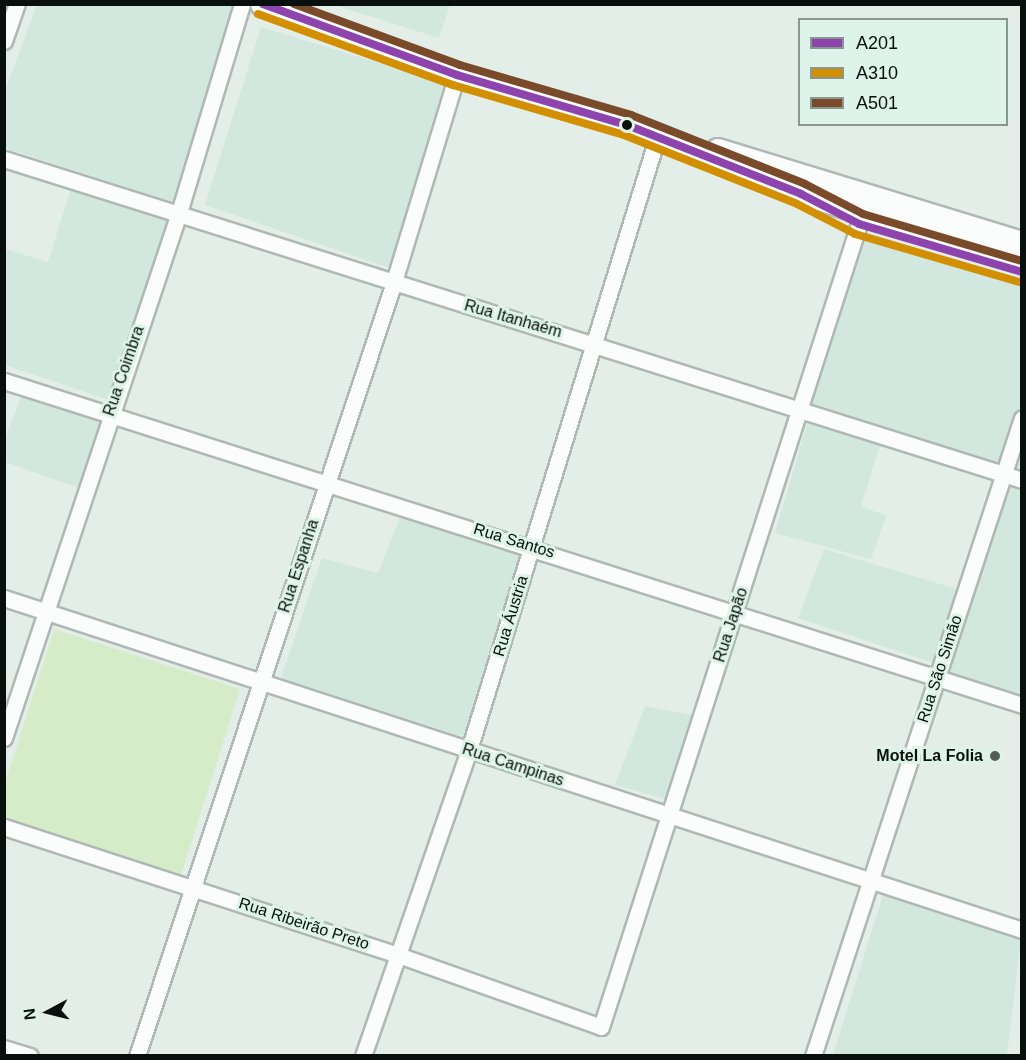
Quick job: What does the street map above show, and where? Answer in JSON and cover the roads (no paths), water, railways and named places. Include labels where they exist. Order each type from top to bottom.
[{"type":"main road","points":[[262,4],[457,75],[572,107],[665,140],[698,144],[804,185],[923,221],[1022,259]]},
{"type":"main road","points":[[804,185],[864,183],[1022,233]]},
{"type":"main road","points":[[804,185],[860,224],[1022,272]]},
{"type":"main road","points":[[923,221],[1022,243]]},
{"type":"street","points":[[4,41],[16,4]]},
{"type":"street","name":"Rua Coimbra","points":[[4,738],[109,416],[178,216],[242,4]]},
{"type":"street","name":"Rua Espanha","points":[[137,1056],[393,285],[457,75]]},
{"type":"street","name":"Rua Áustria","points":[[363,1056],[469,750],[594,342],[665,140]]},
{"type":"street","name":"Rua Itanhaém","points":[[4,159],[393,285],[594,342],[1022,480]]},
{"type":"street","name":"Rua Japão","points":[[601,1027],[736,611],[797,407],[860,224]]},
{"type":"street","name":"Rua Santos","points":[[4,381],[109,416],[736,611],[1022,705]]},
{"type":"street","name":"Rua São Simão","points":[[813,1056],[1022,418]]},
{"type":"street","name":"Rua Campinas","points":[[4,598],[1022,930]]},
{"type":"street","name":"Rua Ribeirão Preto","points":[[4,827],[398,955],[601,1027]]},
{"type":"street","points":[[4,1048],[30,1056]]},
{"type":"place","name":"Motel La Folia","points":[[995,756]]}]
